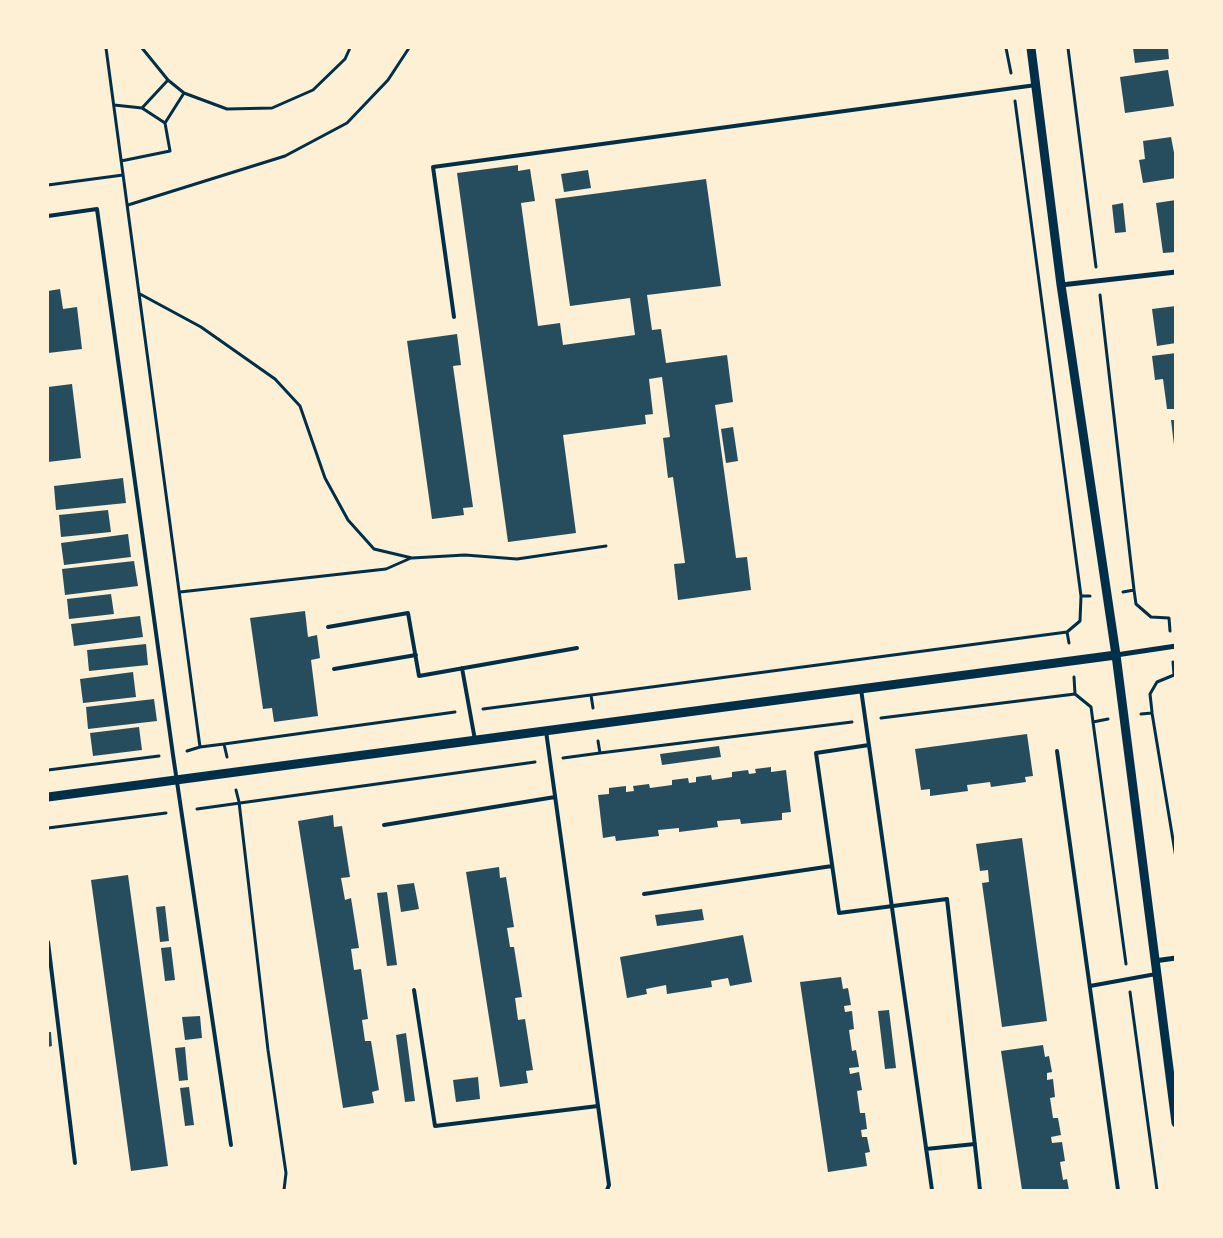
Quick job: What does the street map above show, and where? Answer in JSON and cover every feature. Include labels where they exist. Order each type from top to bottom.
[{"type":"street","points":[[1031,48],[1061,285],[1116,655],[1176,1123]]},
{"type":"street","points":[[1061,285],[1176,272]]},
{"type":"street","points":[[48,797],[1176,646]]},
{"type":"street","points":[[1154,961],[1176,958]]},
{"type":"lane","points":[[454,317],[433,167],[1036,86]]},
{"type":"lane","points":[[48,216],[97,209],[173,754],[231,1145]]},
{"type":"lane","points":[[328,628],[408,613],[419,676],[577,648]]},
{"type":"lane","points":[[334,669],[416,654]]},
{"type":"lane","points":[[462,668],[475,740]]},
{"type":"lane","points":[[861,689],[932,1190]]},
{"type":"lane","points":[[546,731],[609,1185],[607,1190]]},
{"type":"lane","points":[[868,745],[816,753],[839,913],[947,899],[980,1190]]},
{"type":"lane","points":[[1057,751],[1118,1190]]},
{"type":"lane","points":[[384,825],[555,797]]},
{"type":"lane","points":[[644,894],[832,866]]},
{"type":"lane","points":[[48,942],[75,1162]]},
{"type":"lane","points":[[1090,986],[1156,974]]},
{"type":"lane","points":[[414,990],[436,1126],[598,1106]]},
{"type":"lane","points":[[926,1149],[975,1144]]},
{"type":"path","points":[[106,48],[200,747]]},
{"type":"path","points":[[142,48],[168,80],[184,93],[227,108],[272,108],[313,90],[345,59],[350,48]]},
{"type":"path","points":[[128,205],[286,156],[346,123],[388,80],[409,48]]},
{"type":"path","points":[[1006,48],[1013,88],[1081,596]]},
{"type":"path","points":[[1068,48],[1098,281],[1134,590]]},
{"type":"path","points":[[142,108],[168,80]]},
{"type":"path","points":[[122,161],[170,151],[165,123],[184,93]]},
{"type":"path","points":[[114,105],[142,108],[165,123]]},
{"type":"path","points":[[48,185],[123,175]]},
{"type":"path","points":[[140,293],[201,327],[275,379],[300,406],[325,478],[348,520],[374,549],[412,558],[465,556],[517,559],[606,546]]},
{"type":"path","points":[[180,592],[386,569],[412,558]]},
{"type":"path","points":[[1169,618],[1176,617]]},
{"type":"path","points":[[48,770],[173,754],[200,747],[470,710],[1067,632]]},
{"type":"path","points":[[48,828],[600,753],[591,695]]},
{"type":"path","points":[[1123,716],[1152,712],[1176,858]]},
{"type":"path","points":[[1094,722],[1157,1190]]},
{"type":"path","points":[[224,744],[230,773],[240,802],[268,1050],[286,1173],[284,1190]]},
{"type":"building","points":[[1133,48],[1168,48],[1169,59],[1135,63]]},
{"type":"building","points":[[1168,70],[1174,106],[1125,113],[1120,77]]},
{"type":"building","points":[[1171,137],[1176,163],[1176,178],[1143,183],[1139,160],[1145,159],[1143,141]]},
{"type":"building","points":[[518,165],[518,171],[530,169],[535,201],[521,203],[538,326],[560,323],[563,345],[635,335],[630,298],[570,306],[555,199],[706,179],[721,286],[647,295],[652,330],[661,329],[666,363],[727,355],[733,402],[715,405],[736,558],[747,557],[751,590],[678,600],[674,564],[685,563],[673,477],[668,478],[663,438],[670,437],[662,377],[649,379],[653,414],[645,415],[646,424],[563,435],[576,533],[508,542],[457,173]]},
{"type":"building","points":[[588,170],[591,188],[564,192],[561,174]]},
{"type":"building","points":[[1176,200],[1176,252],[1163,253],[1156,203]]},
{"type":"building","points":[[1123,203],[1126,232],[1115,233],[1112,205]]},
{"type":"building","points":[[60,289],[63,309],[77,307],[82,349],[48,353],[48,291]]},
{"type":"building","points":[[1176,306],[1176,343],[1157,346],[1152,309]]},
{"type":"building","points":[[457,334],[461,365],[453,366],[473,507],[463,508],[464,515],[432,519],[407,341]]},
{"type":"building","points":[[1176,353],[1176,409],[1167,409],[1163,379],[1155,380],[1152,356]]},
{"type":"building","points":[[72,384],[81,458],[48,462],[48,387]]},
{"type":"building","points":[[1171,420],[1176,420],[1176,444],[1174,445]]},
{"type":"building","points":[[733,427],[738,461],[726,463],[721,429]]},
{"type":"building","points":[[123,478],[126,503],[56,510],[54,486]]},
{"type":"building","points":[[108,510],[111,532],[61,537],[59,515]]},
{"type":"building","points":[[128,534],[131,557],[64,565],[61,543]]},
{"type":"building","points":[[134,561],[138,586],[65,595],[62,569]]},
{"type":"building","points":[[111,594],[114,614],[69,619],[67,599]]},
{"type":"building","points":[[305,611],[308,637],[317,635],[320,658],[311,660],[318,716],[274,722],[272,708],[263,709],[250,618]]},
{"type":"building","points":[[140,616],[143,637],[74,646],[71,624]]},
{"type":"building","points":[[146,644],[148,665],[89,671],[87,650]]},
{"type":"building","points":[[133,672],[136,697],[83,703],[80,679]]},
{"type":"building","points":[[154,699],[157,721],[88,729],[86,707]]},
{"type":"building","points":[[139,727],[142,750],[93,756],[90,733]]},
{"type":"building","points":[[1027,734],[1033,776],[1025,777],[1026,782],[991,787],[990,782],[967,785],[968,791],[930,796],[930,789],[921,790],[915,749]]},
{"type":"building","points":[[719,746],[721,757],[662,765],[660,754]]},
{"type":"building","points":[[771,767],[771,772],[786,770],[791,812],[782,813],[782,820],[741,824],[740,819],[717,821],[718,827],[679,832],[679,828],[658,830],[659,836],[616,841],[615,836],[603,838],[598,795],[609,794],[609,788],[626,786],[626,792],[634,791],[633,786],[649,784],[650,788],[672,785],[672,780],[688,778],[689,783],[696,782],[696,777],[711,775],[712,780],[732,777],[732,772],[748,770],[749,774],[756,773],[755,769]]},
{"type":"building","points":[[333,815],[334,827],[342,826],[350,877],[341,878],[345,900],[351,898],[359,948],[351,949],[354,970],[361,969],[368,1019],[362,1020],[365,1041],[371,1041],[379,1090],[372,1092],[374,1103],[343,1108],[298,821]]},
{"type":"building","points":[[1022,838],[1047,1021],[1002,1027],[982,883],[989,882],[988,870],[980,871],[976,844]]},
{"type":"building","points":[[499,867],[500,878],[506,877],[514,927],[507,928],[510,947],[514,947],[522,997],[515,998],[518,1020],[525,1019],[533,1070],[526,1071],[528,1083],[500,1087],[466,872]]},
{"type":"building","points":[[128,875],[168,1166],[131,1171],[91,880]]},
{"type":"building","points":[[414,883],[419,909],[401,912],[397,885]]},
{"type":"building","points":[[387,892],[397,965],[387,966],[377,893]]},
{"type":"building","points":[[165,906],[169,941],[160,942],[156,907]]},
{"type":"building","points":[[702,909],[704,920],[657,926],[655,915]]},
{"type":"building","points":[[743,935],[752,982],[730,986],[728,978],[711,981],[712,987],[667,994],[666,985],[646,989],[647,994],[627,998],[620,957]]},
{"type":"building","points":[[171,947],[175,980],[165,981],[161,948]]},
{"type":"building","points":[[841,977],[843,989],[848,988],[851,1005],[844,1006],[845,1012],[852,1011],[854,1029],[849,1030],[852,1051],[856,1050],[859,1067],[849,1068],[850,1074],[859,1072],[862,1090],[857,1091],[860,1113],[865,1113],[867,1129],[861,1130],[862,1137],[867,1137],[870,1152],[865,1153],[867,1166],[828,1172],[800,982]]},
{"type":"building","points":[[889,1010],[896,1068],[885,1069],[878,1011]]},
{"type":"building","points":[[200,1016],[202,1038],[185,1040],[182,1017]]},
{"type":"building","points":[[48,1032],[51,1032],[52,1046],[48,1047]]},
{"type":"building","points":[[406,1033],[415,1101],[405,1102],[396,1035]]},
{"type":"building","points":[[1043,1045],[1045,1057],[1049,1056],[1052,1072],[1047,1073],[1047,1080],[1053,1079],[1055,1097],[1050,1098],[1053,1118],[1058,1118],[1061,1135],[1051,1137],[1052,1143],[1062,1142],[1065,1161],[1060,1162],[1063,1180],[1067,1179],[1069,1190],[1022,1190],[1001,1051]]},
{"type":"building","points":[[185,1047],[188,1080],[179,1081],[175,1048]]},
{"type":"building","points":[[478,1077],[480,1099],[456,1102],[453,1080]]},
{"type":"building","points":[[189,1087],[194,1125],[185,1126],[180,1088]]}]
